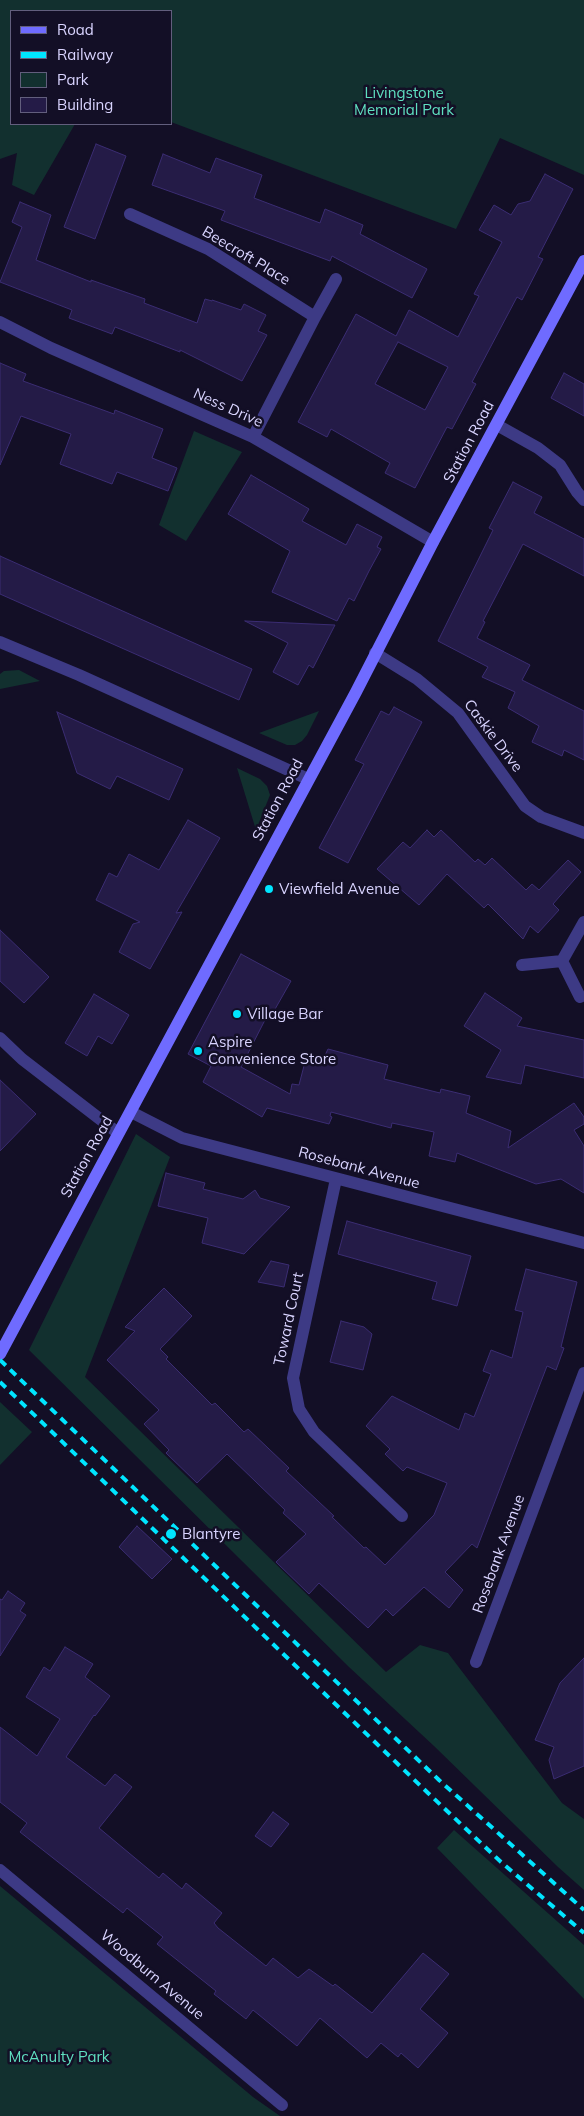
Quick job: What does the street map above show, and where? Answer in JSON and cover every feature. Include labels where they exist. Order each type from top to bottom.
[{"type":"street","name":"Beecroft Place","points":[[130,214],[208,249],[315,317]]},
{"type":"street","name":"Station Road","points":[[0,1354],[584,261]]},
{"type":"street","points":[[253,436],[336,279]]},
{"type":"street","name":"Ness Drive","points":[[0,322],[51,348],[253,436],[433,542]]},
{"type":"street","points":[[497,425],[538,448],[560,465],[584,500]]},
{"type":"street","points":[[0,642],[79,675],[308,779]]},
{"type":"street","name":"Caskie Drive","points":[[375,653],[417,679],[458,713],[525,806],[541,817],[584,833]]},
{"type":"street","points":[[562,961],[584,922]]},
{"type":"street","points":[[522,964],[562,961]]},
{"type":"street","points":[[562,961],[580,997]]},
{"type":"street","points":[[0,1038],[22,1059],[118,1133]]},
{"type":"street","name":"Rosebank Avenue","points":[[131,1112],[182,1138],[584,1243]]},
{"type":"street","name":"Toward Court","points":[[336,1179],[293,1378],[299,1409],[314,1432],[402,1516]]},
{"type":"street","name":"Rosebank Avenue","points":[[476,1662],[584,1373]]},
{"type":"street","name":"Woodburn Avenue","points":[[0,1870],[282,2105]]},
{"type":"green space","name":"Livingstone Memorial Park","points":[[0,0],[584,0],[584,175],[500,138],[456,229],[172,122],[172,10],[10,10],[10,125],[74,125],[34,195],[12,185],[17,153],[0,159]]},
{"type":"green space","points":[[194,431],[242,452],[186,541],[159,525]]},
{"type":"green space","points":[[19,670],[40,681],[0,689],[0,674],[4,671]]},
{"type":"green space","points":[[319,711],[307,735],[295,745],[287,745],[259,733]]},
{"type":"green space","points":[[237,768],[260,779],[267,786],[270,795],[256,830]]},
{"type":"green space","points":[[136,1134],[170,1157],[85,1377],[386,1672],[420,1645],[448,1653],[562,1803],[584,1819],[584,1890],[349,1667],[29,1350]]},
{"type":"green space","points":[[0,1402],[32,1432],[0,1465]]},
{"type":"green space","points":[[454,1830],[584,1945],[584,1999],[437,1848]]},
{"type":"green space","name":"McAnulty Park","points":[[0,1886],[253,2097],[280,2116],[0,2116]]},
{"type":"building","points":[[96,144],[126,156],[95,239],[64,227]]},
{"type":"building","points":[[163,154],[210,173],[216,158],[262,175],[254,198],[320,223],[325,209],[363,225],[360,234],[427,269],[412,298],[332,256],[330,261],[221,220],[225,211],[152,185]]},
{"type":"building","points":[[545,174],[573,189],[538,257],[543,259],[522,300],[517,297],[472,382],[476,384],[452,429],[447,427],[415,488],[385,473],[390,463],[331,429],[327,437],[298,422],[356,314],[396,336],[409,310],[458,337],[479,296],[474,294],[502,242],[479,230],[494,205],[511,215],[518,204],[530,201]],"holes":[[[398,342],[448,367],[425,410],[375,384]]]},
{"type":"building","points":[[20,202],[51,215],[36,260],[91,282],[91,280],[145,299],[144,303],[197,323],[205,299],[241,310],[244,304],[266,315],[258,331],[267,335],[242,381],[180,350],[180,352],[115,327],[112,334],[69,318],[72,310],[0,282],[22,227],[12,222]]},
{"type":"building","points":[[0,363],[26,374],[23,381],[114,414],[115,410],[163,429],[152,458],[177,468],[168,491],[117,472],[112,484],[60,464],[71,434],[21,416],[0,465]]},
{"type":"building","points":[[564,373],[584,384],[584,416],[551,398]]},
{"type":"building","points":[[251,475],[309,509],[302,521],[346,545],[357,524],[382,537],[377,547],[381,549],[354,601],[349,598],[337,621],[272,592],[290,551],[228,514]]},
{"type":"building","points":[[513,482],[542,497],[534,513],[584,539],[584,576],[523,544],[483,621],[485,622],[477,638],[530,665],[522,680],[584,711],[584,760],[564,750],[562,756],[532,742],[539,726],[508,708],[515,692],[482,677],[488,667],[438,641],[493,530],[489,528]]},
{"type":"building","points":[[0,556],[252,669],[239,700],[0,594]]},
{"type":"building","points":[[245,621],[335,625],[313,668],[309,665],[298,685],[273,672],[288,643]]},
{"type":"building","points":[[394,707],[422,722],[348,863],[319,848],[364,764],[355,760],[381,711],[389,715]]},
{"type":"building","points":[[57,712],[183,769],[169,800],[117,776],[110,789],[77,773]]},
{"type":"building","points":[[188,820],[220,838],[176,913],[182,912],[150,969],[119,952],[133,924],[140,922],[96,900],[109,873],[117,877],[129,854],[159,870]]},
{"type":"building","points":[[427,830],[434,837],[441,830],[475,862],[478,859],[485,865],[492,858],[526,890],[532,884],[539,890],[568,860],[581,872],[553,904],[559,910],[538,933],[530,926],[523,939],[488,904],[484,908],[447,874],[419,905],[377,869],[403,842],[410,848]]},
{"type":"building","points":[[0,930],[49,977],[24,1003],[0,981]]},
{"type":"building","points":[[241,954],[291,981],[270,1018],[267,1016],[241,1067],[290,1094],[292,1084],[299,1085],[305,1062],[320,1066],[328,1049],[388,1065],[384,1079],[440,1093],[441,1089],[470,1096],[466,1113],[511,1131],[508,1148],[574,1103],[584,1117],[584,1124],[574,1130],[584,1146],[584,1193],[561,1179],[536,1184],[457,1153],[455,1162],[429,1156],[434,1132],[392,1123],[391,1128],[331,1112],[330,1116],[332,1117],[329,1124],[267,1108],[262,1117],[203,1082],[211,1066],[188,1054]]},
{"type":"building","points":[[485,993],[522,1018],[517,1026],[584,1040],[584,1078],[525,1065],[521,1084],[486,1077],[501,1050],[464,1026]]},
{"type":"building","points":[[94,994],[129,1015],[112,1044],[98,1036],[87,1056],[65,1043]]},
{"type":"building","points":[[0,1080],[36,1114],[0,1151]]},
{"type":"building","points":[[166,1173],[205,1183],[203,1189],[243,1199],[255,1190],[260,1198],[290,1207],[244,1254],[202,1243],[208,1218],[158,1206]]},
{"type":"building","points":[[347,1221],[471,1256],[457,1306],[432,1299],[437,1282],[338,1254]]},
{"type":"building","points":[[271,1261],[289,1265],[284,1287],[258,1282]]},
{"type":"building","points":[[526,1269],[577,1282],[561,1347],[564,1348],[556,1370],[547,1366],[477,1548],[472,1544],[445,1572],[463,1590],[449,1608],[424,1587],[393,1616],[386,1609],[368,1628],[319,1583],[309,1594],[276,1562],[306,1534],[283,1513],[285,1510],[227,1454],[197,1483],[166,1453],[169,1450],[144,1424],[159,1410],[107,1360],[135,1331],[125,1327],[164,1288],[192,1316],[160,1349],[168,1357],[166,1359],[212,1405],[215,1403],[244,1432],[248,1429],[289,1468],[286,1471],[334,1516],[332,1517],[385,1565],[434,1515],[447,1483],[407,1467],[403,1471],[385,1454],[390,1449],[366,1426],[392,1396],[459,1430],[465,1413],[474,1417],[491,1374],[483,1371],[491,1350],[512,1358],[523,1312],[515,1310]]},
{"type":"building","points":[[341,1321],[364,1327],[372,1334],[363,1370],[330,1362]]},
{"type":"building","points":[[137,1526],[172,1559],[152,1579],[119,1547]]},
{"type":"building","points":[[8,1591],[25,1603],[20,1611],[26,1615],[0,1656],[0,1599],[2,1600]]},
{"type":"building","points":[[65,1647],[93,1664],[85,1677],[110,1696],[94,1715],[66,1757],[105,1786],[115,1774],[132,1787],[99,1828],[159,1878],[163,1873],[182,1889],[186,1883],[222,1913],[214,1923],[218,1928],[266,1966],[273,1958],[298,1978],[309,1969],[333,1986],[335,1984],[372,2013],[423,1953],[449,1974],[420,2009],[448,2033],[418,2068],[401,2053],[398,2057],[381,2043],[367,2058],[320,2018],[297,2046],[253,2010],[246,2019],[214,1994],[216,1991],[157,1944],[163,1937],[127,1908],[123,1913],[20,1832],[27,1823],[0,1802],[0,1727],[37,1756],[60,1719],[26,1697],[44,1667],[50,1671]]},
{"type":"building","points":[[584,1658],[584,1766],[554,1779],[549,1760],[554,1747],[535,1740],[560,1683]]},
{"type":"building","points":[[273,1812],[289,1824],[271,1847],[255,1836]]},
{"type":"railway","points":[[0,1360],[439,1780],[584,1910]]},
{"type":"railway","points":[[0,1382],[501,1862],[584,1933]]},
{"type":"place","name":"Viewfield Avenue","points":[[269,889]]},
{"type":"place","name":"Village Bar","points":[[237,1014]]},
{"type":"place","name":"Aspire Convenience Store","points":[[198,1051]]},
{"type":"place","name":"Blantyre","points":[[171,1534]]}]
